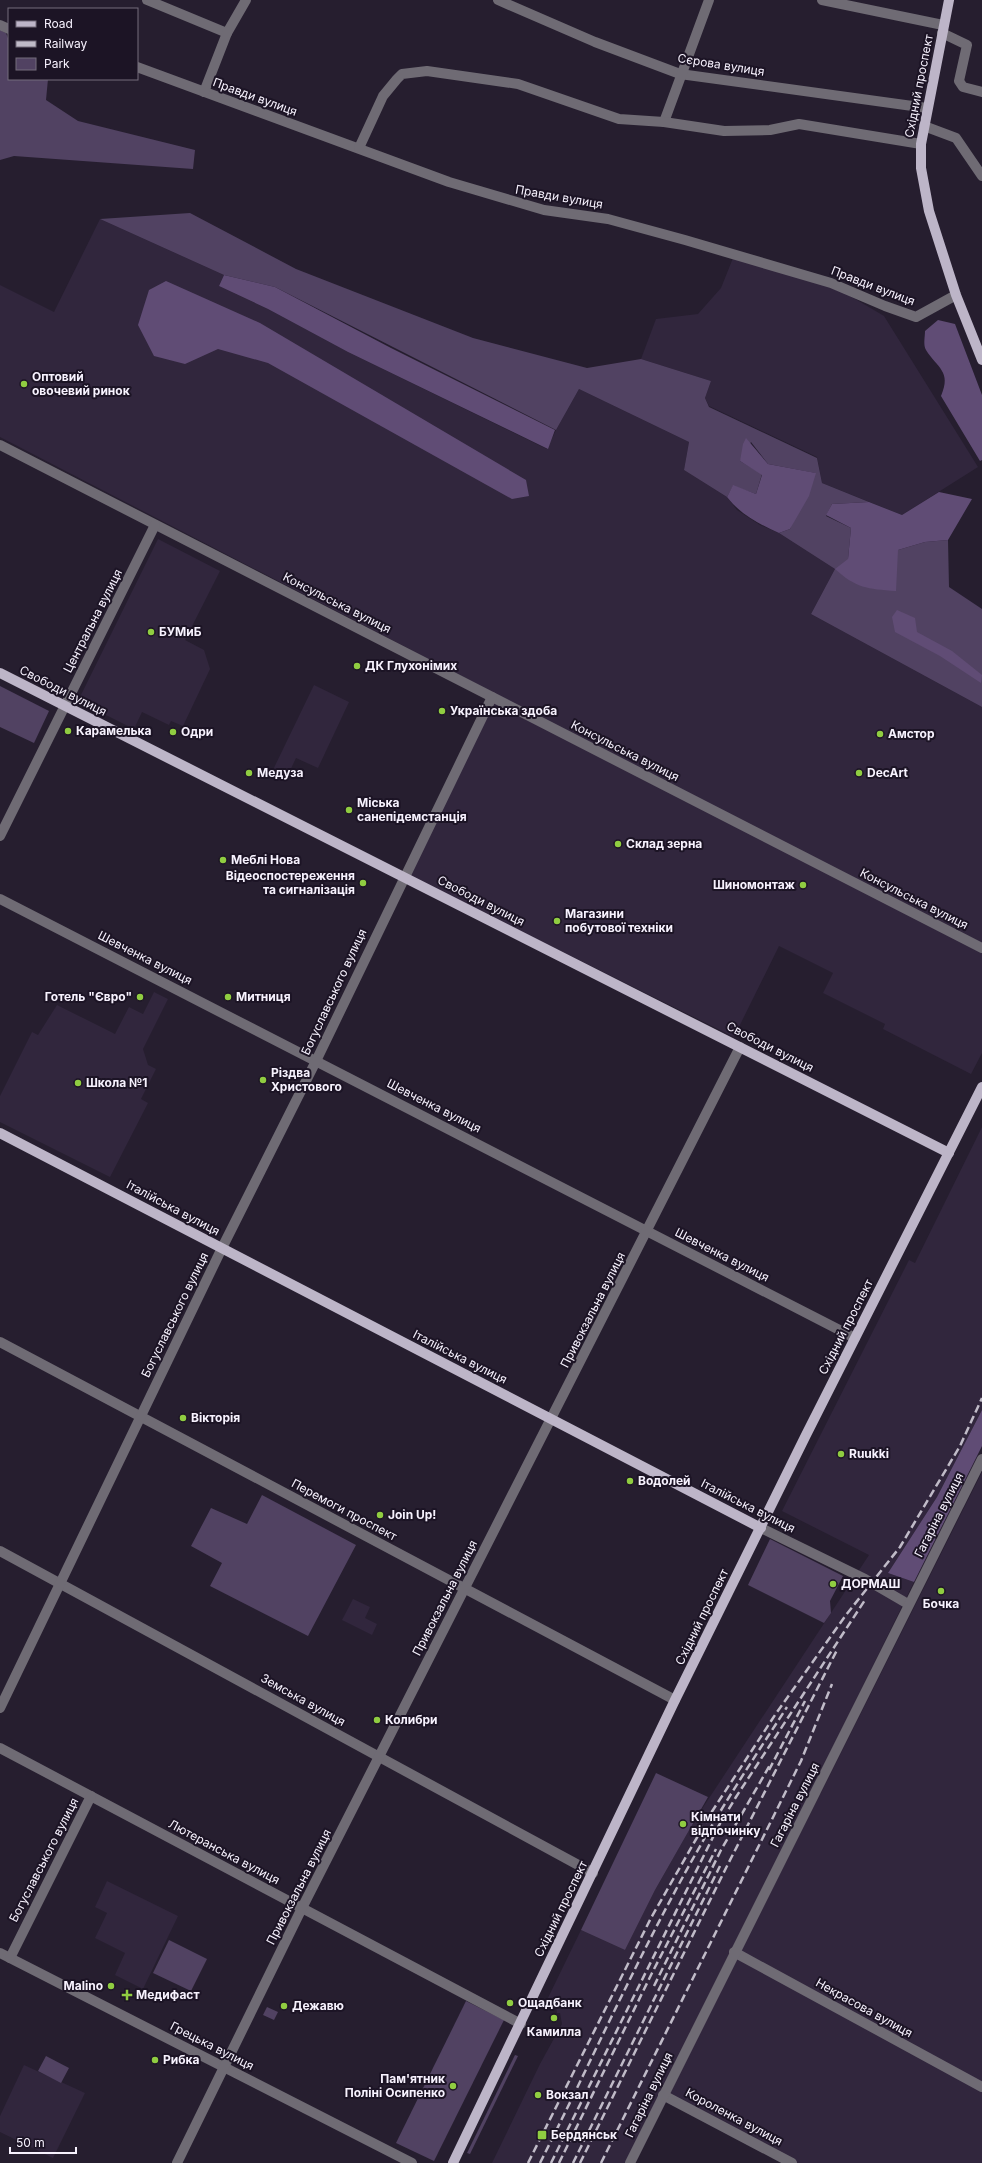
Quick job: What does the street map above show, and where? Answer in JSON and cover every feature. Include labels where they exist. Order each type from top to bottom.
[{"type":"main road","name":"Східний проспект","points":[[949,0],[927,108],[921,144],[921,168],[929,211],[956,295],[982,360]]},
{"type":"main road","name":"Свободи вулиця","points":[[0,673],[949,1153]]},
{"type":"main road","name":"Східний проспект","points":[[453,2163],[676,1700],[855,1338],[982,1087]]},
{"type":"main road","name":"Італійська вулиця","points":[[0,1133],[761,1528]]},
{"type":"street","points":[[147,0],[160,2],[227,33]]},
{"type":"street","points":[[204,92],[227,33],[246,0]]},
{"type":"street","name":"Сєрова вулиця","points":[[498,0],[594,42],[680,74],[927,108]]},
{"type":"street","points":[[664,122],[680,74],[709,0]]},
{"type":"street","points":[[822,0],[943,29],[967,46],[959,81],[963,87],[982,92]]},
{"type":"street","name":"Правди вулиця","points":[[138,67],[449,182],[512,202],[544,210],[608,220],[830,283],[916,317],[956,295]]},
{"type":"street","points":[[359,148],[383,96],[397,79],[402,74],[427,71],[518,84],[619,119],[664,122],[724,131],[770,130],[798,124],[921,144]]},
{"type":"street","points":[[924,126],[956,138],[982,176]]},
{"type":"street","name":"Консульська вулиця","points":[[0,445],[982,948]]},
{"type":"street","name":"Центральна вулиця","points":[[0,836],[156,525]]},
{"type":"street","name":"Богуславського вулиця","points":[[0,1708],[222,1248],[316,1061],[492,697]]},
{"type":"street","name":"Шевченка вулиця","points":[[0,899],[855,1338]]},
{"type":"street","name":"Привокзальна вулиця","points":[[177,2163],[302,1908],[740,1047]]},
{"type":"street","name":"Перемоги проспект","points":[[0,1342],[676,1700]]},
{"type":"street","name":"Гагаріна вулиця","points":[[630,2163],[734,1952],[812,1802],[908,1604],[982,1459]]},
{"type":"street","name":"Італійська вулиця","points":[[761,1528],[865,1579],[908,1604]]},
{"type":"street","name":"Земська вулиця","points":[[0,1551],[593,1873]]},
{"type":"street","name":"Лютеранська вулиця","points":[[0,1748],[521,2024]]},
{"type":"street","name":"Богуславського вулиця","points":[[10,1958],[91,1796]]},
{"type":"street","name":"Некрасова вулиця","points":[[734,1952],[982,2087]]},
{"type":"street","name":"Грецька вулиця","points":[[0,1953],[412,2163]]},
{"type":"street","name":"Короленка вулиця","points":[[664,2095],[792,2163]]},
{"type":"shaded area","points":[[100,219],[224,275],[219,286],[268,309],[348,352],[547,449],[579,389],[689,442],[684,470],[727,497],[737,510],[760,525],[779,533],[835,569],[811,614],[982,707],[982,1053],[971,1074],[883,1029],[885,1024],[823,993],[833,973],[779,946],[734,1037],[408,875],[496,694],[0,437],[0,285],[54,312]]},
{"type":"shaded area","points":[[733,258],[840,290],[884,316],[978,467],[902,515],[822,483],[817,457],[709,406],[705,398],[711,381],[641,359],[656,319],[698,314],[721,288]]},
{"type":"shaded area","points":[[224,275],[275,287],[391,348],[555,430],[548,449],[348,352],[268,309],[219,286]]},
{"type":"shaded area","points":[[166,281],[260,323],[526,480],[529,496],[512,499],[268,363],[218,349],[185,364],[154,356],[138,325],[149,290]]},
{"type":"shaded area","points":[[938,320],[955,324],[982,395],[982,460],[980,461],[941,396],[945,381],[944,375],[942,370],[925,348],[925,331]]},
{"type":"shaded area","points":[[746,438],[768,464],[816,473],[809,496],[790,529],[779,533],[764,526],[744,514],[727,497],[733,485],[756,494],[762,475],[740,461],[743,444]]},
{"type":"shaded area","points":[[939,492],[972,499],[948,540],[925,542],[898,550],[896,591],[869,588],[856,584],[835,569],[848,559],[851,528],[826,515],[832,504],[869,502],[902,515]]},
{"type":"shaded area","name":"БУМиБ","points":[[158,539],[220,571],[185,640],[204,650],[210,669],[183,726],[171,721],[169,725],[142,712],[134,729],[78,701]]},
{"type":"shaded area","points":[[897,610],[915,618],[917,632],[952,651],[982,675],[981,683],[940,656],[895,632],[892,617]]},
{"type":"shaded area","points":[[314,685],[349,702],[318,768],[296,758],[285,781],[271,774]]},
{"type":"shaded area","name":"Школа №1","points":[[154,992],[168,999],[143,1049],[148,1065],[156,1069],[141,1099],[148,1103],[110,1177],[0,1122],[0,1096],[32,1032],[38,1035],[57,1005],[115,1034],[129,1007],[143,1014]]},
{"type":"shaded area","points":[[982,1127],[982,1410],[937,1497],[888,1573],[914,1582],[807,1800],[625,2163],[492,2163],[540,2064],[562,2024],[560,2013],[557,2013],[556,2005],[547,2006],[546,2002],[581,1930],[625,1950],[655,1890],[696,1818],[869,1555],[782,1511],[909,1260],[915,1263]]},
{"type":"shaded area","points":[[982,1410],[982,1446],[914,1582],[888,1573],[937,1497]]},
{"type":"shaded area","points":[[982,1472],[982,2163],[792,2163],[668,2097]]},
{"type":"shaded area","points":[[353,1599],[370,1607],[365,1618],[377,1624],[372,1635],[342,1620]]},
{"type":"shaded area","points":[[107,1881],[178,1916],[143,1989],[115,1975],[125,1953],[95,1938],[107,1913],[95,1907]]},
{"type":"shaded area","points":[[24,2065],[85,2093],[53,2158],[0,2132],[0,2116]]},
{"type":"green space","points":[[0,30],[6,33],[8,38],[8,80],[48,80],[46,100],[78,121],[195,150],[193,169],[14,156],[0,160]]},
{"type":"green space","points":[[190,213],[296,269],[473,338],[587,368],[641,359],[711,381],[705,398],[709,407],[817,458],[822,483],[869,502],[832,504],[826,516],[851,528],[848,559],[898,550],[925,542],[948,540],[949,587],[982,609],[982,707],[811,614],[835,569],[779,533],[790,529],[815,473],[768,464],[751,442],[740,461],[762,474],[756,494],[733,486],[727,497],[684,470],[689,442],[579,389],[556,430],[275,287],[224,275],[100,219]]},
{"type":"green space","points":[[0,686],[49,711],[34,743],[0,727]]},
{"type":"green space","points":[[262,1495],[356,1545],[308,1636],[210,1586],[222,1563],[191,1546],[211,1508],[247,1524]]},
{"type":"green space","points":[[770,1539],[843,1576],[830,1601],[831,1613],[824,1623],[748,1585]]},
{"type":"green space","points":[[656,1773],[708,1797],[655,1890],[625,1950],[581,1930]]},
{"type":"green space","points":[[169,1940],[207,1959],[191,1991],[153,1973]]},
{"type":"green space","points":[[466,2001],[504,2020],[434,2161],[396,2143]]},
{"type":"green space","points":[[267,2007],[278,2012],[274,2020],[263,2015]]},
{"type":"green space","points":[[515,2055],[518,2056],[470,2154],[467,2153]]},
{"type":"green space","points":[[46,2056],[69,2068],[61,2083],[38,2071]]},
{"type":"railway","points":[[528,2163],[651,1918],[711,1813],[775,1715],[846,1615],[900,1547],[960,1446],[982,1398]]},
{"type":"railway","points":[[551,2163],[718,1827],[865,1600]]},
{"type":"railway","points":[[580,2163],[726,1868],[837,1650]]},
{"type":"railway","points":[[601,2163],[801,1761],[832,1684]]},
{"type":"railway","points":[[769,1770],[805,1701]]},
{"type":"railway","points":[[540,2163],[639,1960],[681,1880],[723,1807],[787,1707]]},
{"type":"railway","points":[[654,1986],[721,1850],[770,1765]]},
{"type":"railway","points":[[559,2163],[652,1973],[716,1849]]},
{"type":"railway","points":[[573,2163],[720,1866]]},
{"type":"place","name":"Оптовий овочевий ринок","points":[[24,384]]},
{"type":"place","name":"БУМиБ","points":[[151,632]]},
{"type":"place","name":"ДК Глухонімих","points":[[357,666]]},
{"type":"place","name":"Українська здоба","points":[[442,711]]},
{"type":"place","name":"Карамелька","points":[[68,731]]},
{"type":"place","name":"Одри","points":[[173,732]]},
{"type":"place","name":"Амстор","points":[[880,734]]},
{"type":"place","name":"Медуза","points":[[249,773]]},
{"type":"place","name":"DecArt","points":[[859,773]]},
{"type":"place","name":"Міська санепідемстанція","points":[[349,810]]},
{"type":"place","name":"Склад зерна","points":[[618,844]]},
{"type":"place","name":"Меблі Нова","points":[[223,860]]},
{"type":"place","name":"Відеоспостереження та сигналізація","points":[[363,883]]},
{"type":"place","name":"Шиномонтаж","points":[[803,885]]},
{"type":"place","name":"Магазини побутової техніки","points":[[557,921]]},
{"type":"place","name":"Готель \"Євро\"","points":[[140,997]]},
{"type":"place","name":"Митниця","points":[[228,997]]},
{"type":"place","name":"Різдва Христового","points":[[263,1080]]},
{"type":"place","name":"Школа №1","points":[[78,1083]]},
{"type":"place","name":"Вікторія","points":[[183,1418]]},
{"type":"place","name":"Ruukki","points":[[841,1454]]},
{"type":"place","name":"Водолей","points":[[630,1481]]},
{"type":"place","name":"Join Up!","points":[[380,1515]]},
{"type":"place","name":"ДОРМАШ","points":[[833,1584]]},
{"type":"place","name":"Бочка","points":[[941,1591]]},
{"type":"place","name":"Колибри","points":[[377,1720]]},
{"type":"place","name":"Кімнати відпочинку","points":[[683,1824]]},
{"type":"place","name":"Malino","points":[[111,1986]]},
{"type":"place","name":"Медифаст","points":[[127,1995]]},
{"type":"place","name":"Ощадбанк","points":[[510,2003]]},
{"type":"place","name":"Дежавю","points":[[284,2006]]},
{"type":"place","name":"Камилла","points":[[554,2018]]},
{"type":"place","name":"Рибка","points":[[155,2060]]},
{"type":"place","name":"Пам'ятник Поліні Осипенко","points":[[453,2086]]},
{"type":"place","name":"Вокзал","points":[[538,2095]]},
{"type":"place","name":"Бердянськ","points":[[542,2135]]}]
